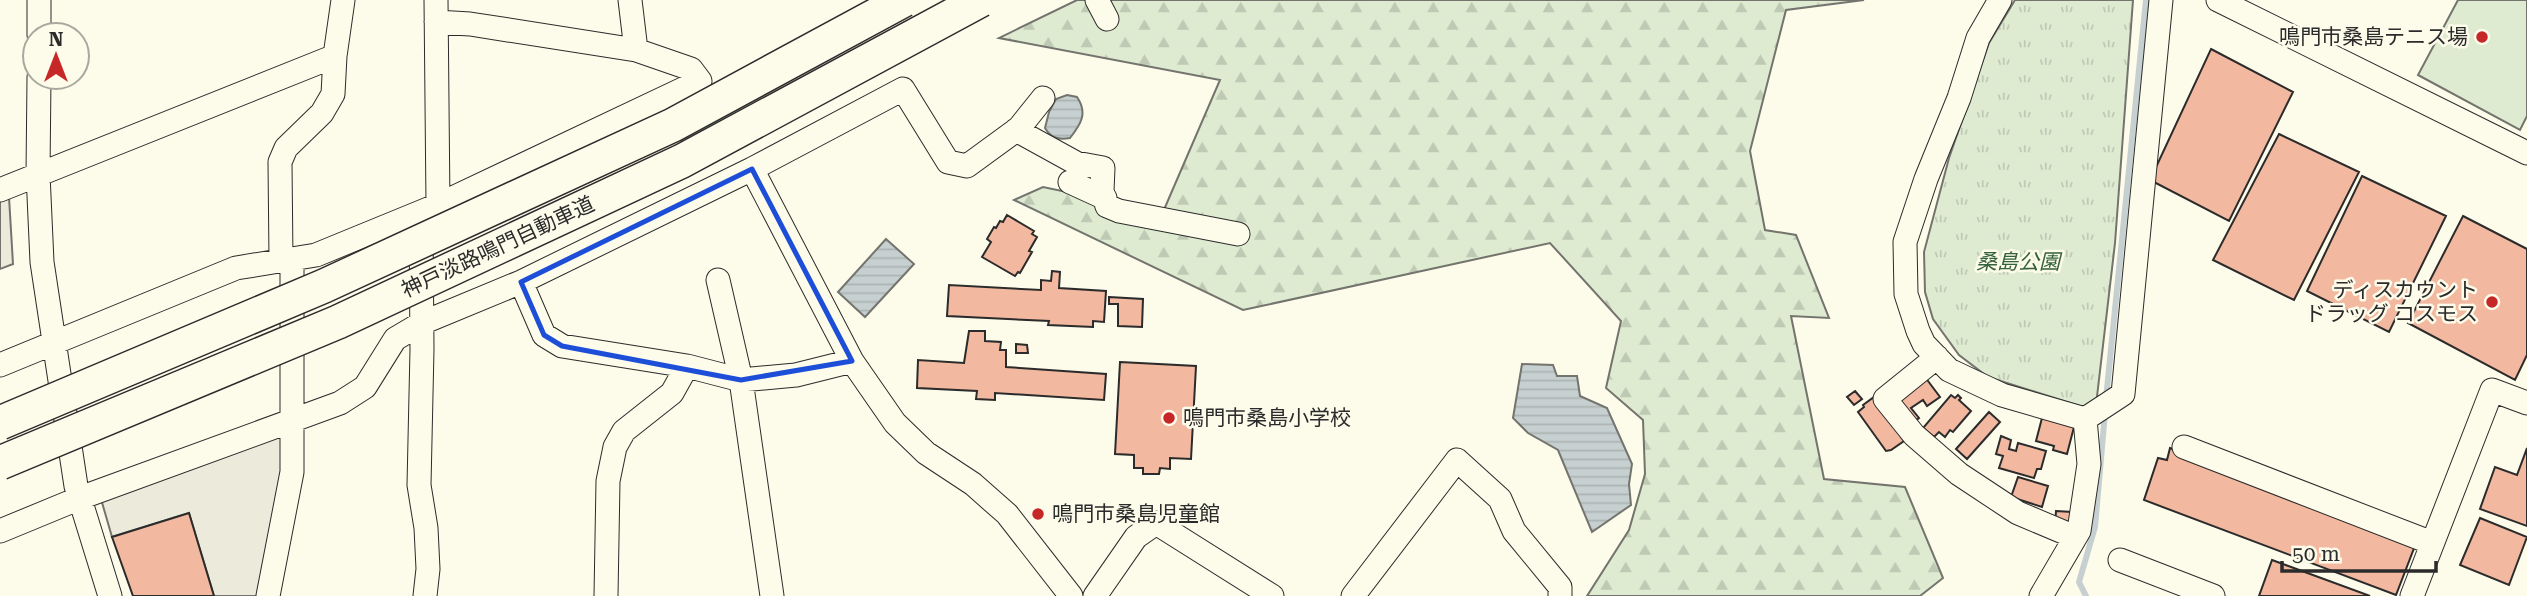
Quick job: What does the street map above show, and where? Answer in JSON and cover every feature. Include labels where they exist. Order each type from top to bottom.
[{"type":"highway","name":"神戸淡路鳴門自動車道","points":[[0,423],[324,286],[673,125],[904,0]]},
{"type":"highway","name":"神戸淡路鳴門自動車道","points":[[0,463],[338,322],[682,160],[981,0]]},
{"type":"street","points":[[39,0],[39,21]]},
{"type":"street","points":[[268,596],[292,472],[286,259],[280,162],[286,148],[322,113],[333,94],[335,55],[343,0]]},
{"type":"street","points":[[630,0],[636,50]]},
{"type":"street","points":[[2000,0],[1978,38],[1959,98],[1926,179],[1905,242],[1906,294],[1924,344],[1949,370],[2002,395],[2085,419],[2123,394],[2161,0]]},
{"type":"street","points":[[2218,0],[2527,153]]},
{"type":"street","points":[[0,365],[236,268],[316,255],[429,209],[699,81],[691,69],[636,50],[470,24],[436,11],[429,209],[422,323],[419,485],[426,528],[428,569],[425,596]]},
{"type":"street","points":[[0,190],[335,55]]},
{"type":"street","points":[[0,531],[80,498],[340,403],[365,387],[395,339],[422,323],[521,282],[752,169],[902,89],[948,162],[968,166],[1016,130],[1044,98]]},
{"type":"street","points":[[38,91],[42,262],[76,486],[110,596]]},
{"type":"street","points":[[1016,130],[1076,163],[1103,168],[1102,191],[1107,206],[1119,211],[1238,234]]},
{"type":"street","points":[[752,169],[852,361],[895,423],[926,453],[973,484],[1007,514],[1071,596]]},
{"type":"street","points":[[1070,182],[1105,198]]},
{"type":"street","points":[[718,281],[741,380],[772,596]]},
{"type":"street","points":[[521,282],[544,335],[562,346],[687,366],[741,380],[796,375],[852,361]]},
{"type":"street","points":[[1937,357],[1885,399],[1914,435],[1959,474],[2018,513],[2075,537]]},
{"type":"street","points":[[606,596],[608,481],[615,447],[624,431],[672,393],[687,366]]},
{"type":"street","points":[[2412,596],[2492,390],[2527,403]]},
{"type":"street","points":[[2041,596],[2079,531],[2089,464],[2085,419]]},
{"type":"street","points":[[2184,447],[2432,544]]},
{"type":"street","points":[[1353,596],[1457,460],[1500,499],[1514,531],[1560,587],[1560,596]]},
{"type":"street","points":[[1095,596],[1136,537],[1156,523],[1272,596]]},
{"type":"street","points":[[2120,560],[2213,596]]},
{"type":"highlighted area","points":[[752,169],[852,361],[741,380],[562,346],[544,335],[521,282]]},
{"type":"green space","points":[[1077,0],[1864,0],[1786,10],[1750,151],[1765,230],[1796,235],[1829,318],[1791,316],[1824,479],[1905,487],[1943,578],[1920,596],[1587,596],[1629,530],[1645,474],[1643,420],[1606,388],[1621,321],[1550,243],[1243,310],[1014,200],[1043,187],[1163,212],[1220,80],[999,38]]},
{"type":"green space","name":"桑島公園","points":[[2015,0],[2133,0],[2115,243],[2096,405],[2086,408],[1988,377],[1959,355],[1933,319],[1925,292],[1924,252],[1949,158],[1989,43]]},
{"type":"green space","name":"鳴門市桑島テニス場","points":[[2458,0],[2527,0],[2527,116],[2520,130],[2418,75]]},
{"type":"shaded area","points":[[1067,95],[1077,97],[1082,108],[1082,118],[1070,138],[1058,138],[1045,128],[1056,99]]},
{"type":"shaded area","points":[[9,197],[13,264],[0,269],[0,200]]},
{"type":"shaded area","points":[[886,239],[914,264],[865,317],[838,292]]},
{"type":"shaded area","points":[[1522,364],[1553,365],[1557,376],[1577,376],[1580,396],[1607,408],[1632,464],[1629,484],[1631,505],[1592,532],[1558,450],[1528,433],[1513,418]]},
{"type":"shaded area","points":[[282,429],[286,478],[257,596],[214,596],[189,513],[112,537],[101,499]]},
{"type":"building","points":[[2211,49],[2293,92],[2229,221],[2150,180]]},
{"type":"building","points":[[2279,134],[2359,172],[2294,300],[2213,260]]},
{"type":"building","points":[[2362,176],[2446,216],[2389,332],[2307,291]]},
{"type":"building","points":[[1007,215],[1034,231],[1032,234],[1037,237],[1029,251],[1032,252],[1020,273],[1015,276],[982,257],[991,242],[987,239],[994,227],[996,228],[1000,221],[1003,222]]},
{"type":"building","points":[[2463,216],[2527,249],[2527,355],[2515,380],[2408,323]]},
{"type":"building","points":[[1052,271],[1060,272],[1059,288],[1106,291],[1104,322],[1093,321],[1093,327],[1048,325],[1049,321],[947,316],[949,285],[1041,290],[1041,280],[1051,281]]},
{"type":"building","points":[[1109,297],[1143,299],[1142,327],[1118,326],[1118,304],[1109,304]]},
{"type":"building","points":[[969,331],[985,331],[985,341],[1001,342],[1000,350],[1006,350],[1006,367],[1106,374],[1104,400],[995,393],[995,400],[976,399],[977,391],[917,388],[918,360],[964,363]]},
{"type":"building","points":[[1016,344],[1027,345],[1028,353],[1016,353]]},
{"type":"building","points":[[1120,362],[1196,366],[1191,459],[1170,458],[1170,469],[1160,468],[1159,474],[1143,474],[1143,468],[1134,468],[1134,455],[1115,454]]},
{"type":"building","points":[[1925,377],[1940,397],[1927,406],[1923,400],[1911,408],[1919,418],[1911,424],[1893,401]]},
{"type":"building","points":[[1855,391],[1862,399],[1854,405],[1847,397]]},
{"type":"building","points":[[1951,395],[1955,398],[1958,395],[1961,398],[1959,400],[1971,411],[1953,432],[1950,430],[1945,437],[1939,432],[1934,437],[1923,428]]},
{"type":"building","points":[[1874,397],[1903,434],[1901,437],[1904,441],[1891,450],[1886,451],[1858,412]]},
{"type":"building","points":[[1989,412],[2000,422],[1967,459],[1956,449]]},
{"type":"building","points":[[2042,418],[2074,427],[2067,454],[2053,450],[2054,446],[2036,441]]},
{"type":"building","points":[[2001,436],[2011,440],[2009,449],[2016,451],[2018,443],[2046,451],[2041,469],[2037,469],[2034,478],[1999,468],[2003,456],[1996,454]]},
{"type":"building","points":[[2170,448],[2416,543],[2396,595],[2144,500],[2158,458],[2167,460]]},
{"type":"building","points":[[2527,448],[2527,526],[2480,509],[2495,467],[2517,475]]},
{"type":"building","points":[[2018,477],[2048,486],[2042,507],[2011,497]]},
{"type":"building","points":[[2056,511],[2072,512],[2071,526],[2055,525]]},
{"type":"building","points":[[189,513],[214,596],[133,596],[112,537]]},
{"type":"building","points":[[2480,518],[2527,537],[2509,585],[2460,565]]},
{"type":"building","points":[[2272,560],[2370,596],[2259,596]]},
{"type":"waterway","points":[[2106,399],[2146,0]]},
{"type":"waterway","points":[[2086,596],[2079,582],[2095,527],[2105,413]]},
{"type":"place","name":"鳴門市桑島テニス場","points":[[2482,37]]},
{"type":"place","name":"ディスカウント ドラッグ コスモス","points":[[2492,302]]},
{"type":"place","name":"鳴門市桑島小学校","points":[[1169,418]]},
{"type":"place","name":"鳴門市桑島児童館","points":[[1038,514]]}]
